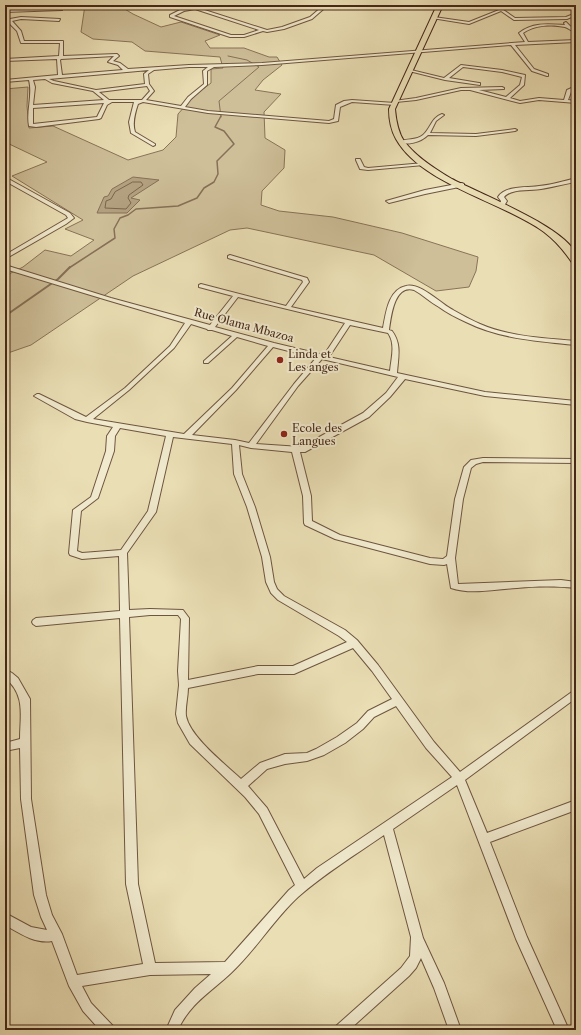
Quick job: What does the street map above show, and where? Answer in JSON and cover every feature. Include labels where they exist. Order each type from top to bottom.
[{"type":"main road","points":[[440,5],[411,71],[395,102],[392,117],[401,142],[424,164],[502,205],[554,236],[566,247],[576,262]]},
{"type":"street","points":[[6,5],[7,10],[62,9]]},
{"type":"street","points":[[185,5],[267,31],[283,28],[312,18],[326,5]]},
{"type":"street","points":[[207,5],[197,9],[184,10],[171,16],[234,36],[244,36],[262,30]]},
{"type":"street","points":[[498,5],[501,10],[514,19],[567,18],[576,14]]},
{"type":"street","points":[[434,18],[469,23],[501,10]]},
{"type":"street","points":[[5,17],[10,20],[23,38],[22,42],[62,42],[60,58],[58,60],[60,76]]},
{"type":"street","points":[[10,20],[21,18],[59,20]]},
{"type":"street","points":[[543,18],[567,26],[576,32]]},
{"type":"street","points":[[567,18],[567,26]]},
{"type":"street","points":[[527,43],[521,33],[526,29],[539,26],[567,26]]},
{"type":"street","points":[[5,81],[127,71],[263,64],[394,54],[420,50],[576,41]]},
{"type":"street","points":[[512,44],[533,70],[547,75]]},
{"type":"street","points":[[5,60],[116,55],[117,56],[110,62],[119,64],[127,71]]},
{"type":"street","points":[[182,108],[191,95],[206,84],[205,71],[214,66]]},
{"type":"street","points":[[445,79],[462,66],[502,71],[524,76],[522,85],[506,99]]},
{"type":"street","points":[[152,70],[146,74],[148,85],[152,91],[143,101],[136,103],[133,112],[131,130],[133,133],[153,145]]},
{"type":"street","points":[[411,71],[445,79],[494,85]]},
{"type":"street","points":[[74,75],[77,77],[78,87]]},
{"type":"street","points":[[45,78],[53,82],[96,91],[148,85]]},
{"type":"street","points":[[31,79],[31,125],[36,126],[99,118],[105,104],[111,101]]},
{"type":"street","points":[[566,100],[569,91],[576,87]]},
{"type":"street","points":[[31,107],[111,101],[143,101],[182,108],[329,122],[336,120],[338,106],[346,102],[395,102],[461,89],[502,88]]},
{"type":"street","points":[[471,89],[520,102],[532,100],[566,100],[576,102]]},
{"type":"street","points":[[96,91],[111,101]]},
{"type":"street","points":[[427,134],[436,118],[442,115]]},
{"type":"street","points":[[401,142],[413,141],[427,134],[476,135],[515,130]]},
{"type":"street","points":[[358,160],[362,168],[368,169],[424,164]]},
{"type":"street","points":[[5,179],[68,214],[71,218],[5,257]]},
{"type":"street","points":[[502,205],[504,201],[501,197],[503,194],[515,190],[539,188],[576,180]]},
{"type":"street","points":[[389,201],[462,185]]},
{"type":"street","points":[[230,257],[305,279],[306,282],[287,308]]},
{"type":"street","name":"Rue Olama Mbazoa","points":[[5,267],[235,336],[393,374],[491,395],[576,403]]},
{"type":"street","points":[[201,286],[287,308],[386,330],[394,336],[396,344],[393,374]]},
{"type":"street","points":[[386,330],[393,299],[400,290],[409,286],[416,288],[441,306],[467,320],[497,333],[576,343]]},
{"type":"street","points":[[210,329],[237,295]]},
{"type":"street","points":[[87,420],[128,389],[172,347],[189,322]]},
{"type":"street","points":[[251,446],[296,385],[324,357],[349,322]]},
{"type":"street","points":[[206,362],[235,336]]},
{"type":"street","points":[[186,437],[234,389],[272,345]]},
{"type":"street","points":[[37,396],[87,420],[186,437],[235,442],[251,446],[296,451],[308,448],[366,415],[388,395],[403,376]]},
{"type":"street","points":[[118,425],[111,436],[110,451],[94,498],[77,510],[73,553],[82,556],[123,553]]},
{"type":"street","points":[[150,969],[132,884],[126,615],[123,553],[152,512],[170,434]]},
{"type":"street","points":[[235,442],[238,474],[251,507],[266,557],[270,582],[274,591],[281,598],[342,633],[354,643],[375,668],[430,745],[459,778],[522,939],[563,1030]]},
{"type":"street","points":[[296,451],[307,496],[308,523],[338,537],[430,561],[444,562],[451,558]]},
{"type":"street","points":[[576,461],[483,460],[474,462],[468,467],[459,498],[451,558],[454,586],[496,587],[539,583],[576,585]]},
{"type":"street","points":[[36,622],[150,612],[180,612],[185,618],[183,671],[184,685],[181,714],[183,723],[194,741],[263,811],[273,827],[302,887]]},
{"type":"street","points":[[184,685],[258,670],[294,670],[354,643]]},
{"type":"street","points":[[5,673],[13,678],[19,685],[25,698],[26,799],[40,895],[47,917],[56,934],[73,982],[87,1007],[110,1030]]},
{"type":"street","points":[[172,1030],[179,1014],[200,992],[228,968],[293,894],[459,778],[576,693]]},
{"type":"street","points":[[240,786],[264,766],[285,759],[307,757],[320,752],[353,731],[371,714],[398,700]]},
{"type":"street","points":[[5,747],[26,742]]},
{"type":"street","points":[[484,839],[576,806]]},
{"type":"street","points":[[387,827],[417,937],[440,987],[455,1030]]},
{"type":"street","points":[[5,919],[33,935],[49,936],[56,934]]},
{"type":"street","points":[[340,1030],[414,962],[418,952],[417,937]]},
{"type":"street","points":[[73,982],[150,969],[228,968]]},
{"type":"shaded area","points":[[85,5],[118,5],[161,27],[181,22],[220,35],[205,41],[210,48],[244,48],[269,57],[277,57],[282,65],[263,80],[255,90],[281,94],[264,112],[265,138],[285,150],[284,168],[262,191],[261,205],[279,211],[333,217],[402,233],[478,257],[476,271],[469,287],[436,291],[374,255],[247,228],[230,230],[133,276],[31,345],[5,354],[5,276],[23,267],[45,250],[71,256],[94,240],[65,229],[83,220],[12,176],[47,162],[5,142],[5,89],[28,87],[27,106],[29,128],[53,126],[128,160],[163,150],[176,137],[178,114],[195,95],[211,83],[211,69],[223,68],[220,57],[145,51],[132,42],[93,39],[81,32]]},
{"type":"water","points":[[133,177],[159,180],[131,198],[140,200],[127,213],[97,213],[104,197],[108,196],[112,189]]},
{"type":"waterway","points":[[221,116],[219,101],[259,67],[247,60],[228,56]]},
{"type":"waterway","points":[[69,268],[115,238],[114,229],[120,218],[128,215],[136,209],[178,206],[197,198],[204,188],[214,182],[218,174],[217,161],[234,144],[224,131],[215,127],[221,116]]},
{"type":"waterway","points":[[5,316],[58,279],[69,268]]},
{"type":"place","name":"Linda et Les anges","points":[[280,360]]},
{"type":"place","name":"Ecole des Langues","points":[[284,434]]}]
